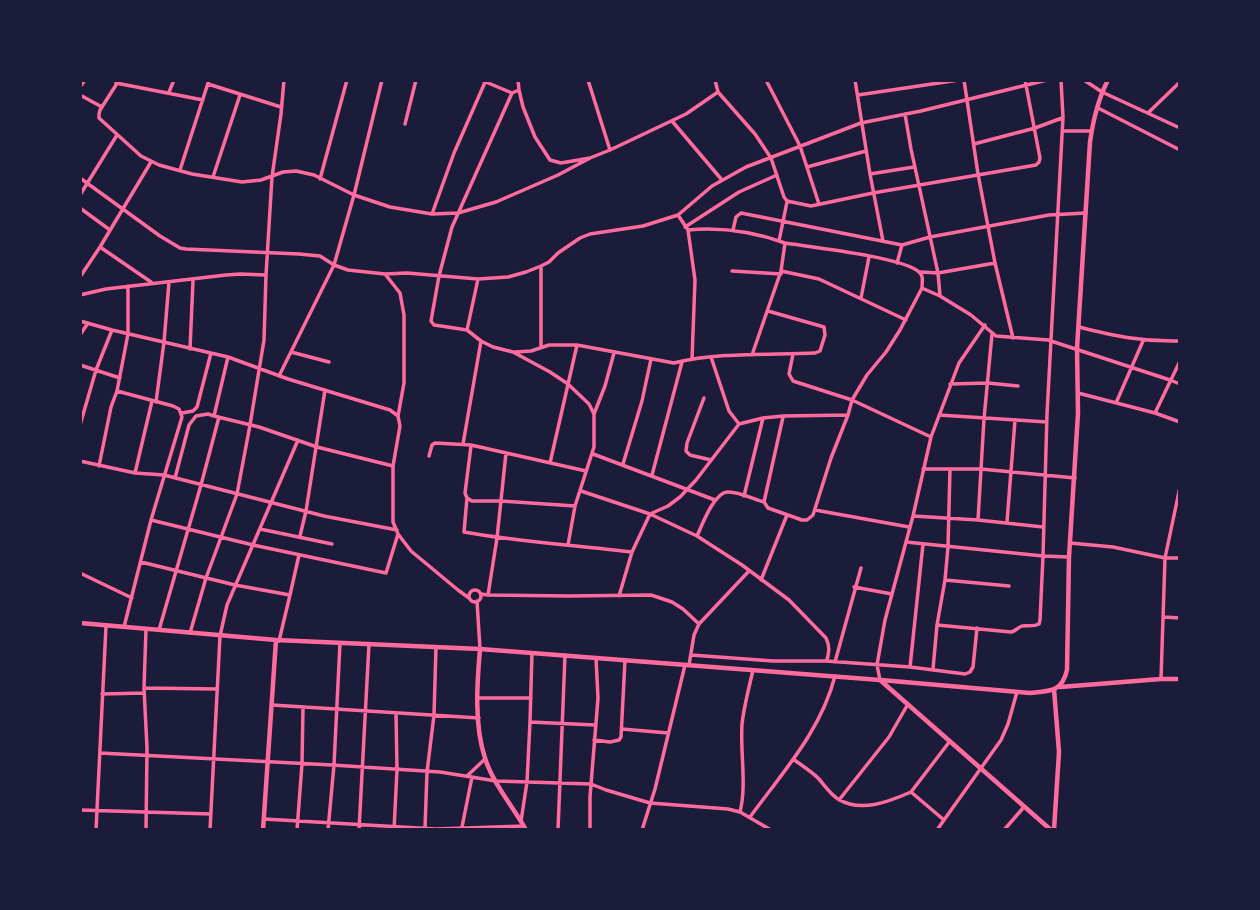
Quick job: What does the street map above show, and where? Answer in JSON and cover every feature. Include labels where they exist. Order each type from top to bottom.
[{"type":"street","points":[[80,86],[85,80]]},
{"type":"street","points":[[169,92],[174,80]]},
{"type":"street","points":[[190,633],[206,578],[237,494],[250,425],[264,340],[272,177],[284,80]]},
{"type":"street","points":[[320,178],[347,80]]},
{"type":"street","points":[[279,376],[334,265],[382,80]]},
{"type":"street","points":[[405,124],[416,80]]},
{"type":"street","points":[[518,80],[531,129],[550,160],[561,163],[590,158]]},
{"type":"street","points":[[589,80],[610,150]]},
{"type":"street","points":[[715,80],[718,92],[755,134],[771,158],[787,201],[779,241]]},
{"type":"street","points":[[766,80],[800,146],[819,204]]},
{"type":"street","points":[[855,80],[883,241]]},
{"type":"street","points":[[858,95],[961,80],[967,99],[995,263],[1013,338]]},
{"type":"street","points":[[80,178],[180,248],[320,256],[348,270],[385,274],[407,273],[478,279],[508,277],[541,267],[580,238],[643,226],[678,215],[712,186],[746,167],[861,122],[1047,80]]},
{"type":"street","points":[[937,625],[1015,632],[1023,626],[1038,624],[1063,131],[1061,80]]},
{"type":"street","points":[[1084,80],[1102,92],[1180,128]]},
{"type":"street","points":[[1053,830],[1059,752],[1057,688],[1064,681],[1067,670],[1069,557],[1078,413],[1077,348],[1091,131],[1108,80]]},
{"type":"street","points":[[432,214],[454,153],[485,81],[512,93]]},
{"type":"street","points":[[203,100],[133,83],[116,82],[99,118],[151,162],[242,182],[296,171],[399,210],[432,214],[458,213],[496,202],[672,121],[718,92]]},
{"type":"street","points":[[1149,112],[1180,82]]},
{"type":"street","points":[[180,170],[209,83],[281,107]]},
{"type":"street","points":[[787,201],[811,206],[873,192],[1036,164],[1040,158],[1026,83]]},
{"type":"street","points":[[519,90],[512,93],[452,227],[431,321],[434,325],[467,330],[493,347],[513,352],[568,384],[589,404],[594,414],[593,454],[575,506],[568,545]]},
{"type":"street","points":[[80,95],[102,107]]},
{"type":"street","points":[[213,177],[240,95]]},
{"type":"street","points":[[1098,108],[1180,150]]},
{"type":"street","points":[[905,114],[938,273],[940,296]]},
{"type":"street","points":[[974,144],[1035,128],[1063,117]]},
{"type":"street","points":[[672,121],[722,180]]},
{"type":"street","points":[[1063,131],[1091,131]]},
{"type":"street","points":[[80,195],[117,135]]},
{"type":"street","points":[[807,167],[866,151]]},
{"type":"street","points":[[80,277],[151,162]]},
{"type":"street","points":[[870,174],[915,167]]},
{"type":"street","points":[[686,228],[739,192],[777,175]]},
{"type":"street","points":[[80,208],[110,230]]},
{"type":"street","points":[[733,230],[736,216],[741,214],[902,245],[930,237],[1058,214],[1086,214]]},
{"type":"street","points":[[678,215],[686,228],[695,280],[692,359]]},
{"type":"street","points":[[686,228],[733,230],[785,243],[897,263],[919,272],[938,273],[995,263]]},
{"type":"street","points":[[752,355],[781,273],[785,243]]},
{"type":"street","points":[[897,263],[902,245]]},
{"type":"street","points":[[100,247],[152,283]]},
{"type":"street","points":[[861,298],[869,257]]},
{"type":"street","points":[[541,267],[541,346]]},
{"type":"street","points":[[732,271],[781,273],[819,279],[906,320]]},
{"type":"street","points":[[697,536],[715,500],[724,492],[764,502],[768,508],[802,520],[811,519],[852,400],[867,374],[886,352],[906,320],[922,288],[923,280],[919,272]]},
{"type":"street","points":[[80,295],[152,283],[240,274],[266,275]]},
{"type":"street","points":[[385,274],[400,293],[404,315],[404,383],[393,466],[393,522],[411,551],[471,601],[477,601]]},
{"type":"street","points":[[467,330],[478,279]]},
{"type":"street","points":[[190,349],[193,280]]},
{"type":"street","points":[[135,473],[154,401],[164,342],[169,282]]},
{"type":"street","points":[[99,466],[128,334],[128,286]]},
{"type":"street","points":[[922,288],[971,314],[996,336],[1052,341],[1180,384]]},
{"type":"street","points":[[513,352],[531,351],[548,345],[577,345],[674,363],[711,357],[818,353],[825,335],[824,327],[768,311]]},
{"type":"street","points":[[80,321],[228,357],[390,411],[398,416]]},
{"type":"street","points":[[80,335],[88,323]]},
{"type":"street","points":[[985,324],[959,363],[930,437],[913,516],[885,620],[877,665],[880,680],[1053,830]]},
{"type":"street","points":[[1079,327],[1126,339],[1180,341]]},
{"type":"street","points":[[80,425],[96,370],[112,330]]},
{"type":"street","points":[[978,520],[992,334]]},
{"type":"street","points":[[1116,403],[1143,340]]},
{"type":"street","points":[[463,444],[481,341]]},
{"type":"street","points":[[550,463],[577,345]]},
{"type":"street","points":[[291,352],[329,362]]},
{"type":"street","points":[[594,414],[606,386],[614,352]]},
{"type":"street","points":[[182,413],[193,411],[197,407],[211,353]]},
{"type":"street","points":[[793,354],[789,374],[793,381],[852,400],[930,437]]},
{"type":"street","points":[[159,630],[201,485],[228,357]]},
{"type":"street","points":[[711,357],[729,411],[739,424]]},
{"type":"street","points":[[623,464],[642,401],[651,359]]},
{"type":"street","points":[[652,475],[682,361]]},
{"type":"street","points":[[1155,413],[1180,361]]},
{"type":"street","points":[[80,365],[120,378]]},
{"type":"street","points":[[950,384],[988,383],[1018,386]]},
{"type":"street","points":[[300,536],[326,390]]},
{"type":"street","points":[[117,391],[173,406],[182,413],[124,627]]},
{"type":"street","points":[[1078,393],[1180,422]]},
{"type":"street","points":[[704,398],[687,443],[687,451],[690,455],[711,460]]},
{"type":"street","points":[[175,478],[190,425],[196,416],[208,414],[317,447],[393,466]]},
{"type":"street","points":[[619,596],[632,552],[650,514],[668,506],[696,480],[739,424],[783,416],[848,415]]},
{"type":"street","points":[[939,415],[1047,422]]},
{"type":"street","points":[[764,502],[783,416]]},
{"type":"street","points":[[744,496],[763,418]]},
{"type":"street","points":[[1007,522],[1015,420]]},
{"type":"street","points":[[210,830],[220,635],[235,585],[298,440]]},
{"type":"street","points":[[429,456],[435,443],[463,444],[587,471]]},
{"type":"street","points":[[471,445],[465,493],[467,498],[464,532],[632,552]]},
{"type":"street","points":[[488,595],[506,453]]},
{"type":"street","points":[[593,454],[715,500]]},
{"type":"street","points":[[80,461],[135,473],[164,475],[398,532]]},
{"type":"street","points":[[923,469],[981,469],[1074,478]]},
{"type":"street","points":[[933,669],[948,547],[950,469]]},
{"type":"street","points":[[1161,679],[1165,558],[1180,487]]},
{"type":"street","points":[[581,491],[650,514],[697,536],[742,565],[789,600],[826,638],[829,650],[826,661]]},
{"type":"street","points":[[467,498],[472,501],[575,506]]},
{"type":"street","points":[[815,510],[910,527]]},
{"type":"street","points":[[761,580],[787,515]]},
{"type":"street","points":[[913,516],[1043,527]]},
{"type":"street","points":[[151,520],[386,573],[398,532]]},
{"type":"street","points":[[260,529],[332,544]]},
{"type":"street","points":[[906,542],[1069,557]]},
{"type":"street","points":[[1070,543],[1180,558]]},
{"type":"street","points":[[910,667],[923,544]]},
{"type":"street","points":[[263,830],[277,640],[299,555]]},
{"type":"street","points":[[141,562],[290,596]]},
{"type":"street","points":[[835,662],[861,568]]},
{"type":"street","points":[[642,830],[691,655],[694,635],[699,624],[749,571]]},
{"type":"street","points":[[80,573],[132,598]]},
{"type":"street","points":[[945,580],[1009,586]]},
{"type":"street","points":[[854,587],[892,594]]},
{"type":"street","points":[[469,598],[473,590],[488,595],[651,595],[683,609],[699,624]]},
{"type":"street","points":[[481,594],[477,601],[480,649],[477,698],[485,759],[524,825]]},
{"type":"street","points":[[1164,617],[1180,618]]},
{"type":"street","points":[[80,623],[277,640],[565,655],[1030,693],[1057,688],[1180,679]]},
{"type":"street","points":[[96,830],[106,626]]},
{"type":"street","points":[[691,655],[826,661],[965,674],[970,673],[972,667],[976,628]]},
{"type":"street","points":[[146,629],[146,830]]},
{"type":"street","points":[[328,830],[340,643]]},
{"type":"street","points":[[359,827],[369,644]]},
{"type":"street","points":[[425,828],[427,772],[434,715],[436,647]]},
{"type":"street","points":[[524,825],[532,653]]},
{"type":"street","points":[[558,830],[565,655]]},
{"type":"street","points":[[590,830],[598,698],[596,658]]},
{"type":"street","points":[[594,740],[610,742],[621,737],[625,660]]},
{"type":"street","points":[[740,812],[744,797],[742,724],[753,670]]},
{"type":"street","points":[[750,817],[812,732],[830,695],[835,676]]},
{"type":"street","points":[[144,688],[217,690]]},
{"type":"street","points":[[937,830],[1001,740],[1017,692]]},
{"type":"street","points":[[102,694],[144,694]]},
{"type":"street","points":[[477,698],[531,698]]},
{"type":"street","points":[[839,800],[889,737],[908,704]]},
{"type":"street","points":[[272,705],[479,718]]},
{"type":"street","points":[[297,830],[303,707]]},
{"type":"street","points":[[394,828],[396,713]]},
{"type":"street","points":[[530,722],[595,725]]},
{"type":"street","points":[[622,729],[668,733]]},
{"type":"street","points":[[793,759],[839,800],[877,805],[911,792],[950,741]]},
{"type":"street","points":[[100,753],[363,767],[496,781],[591,784],[650,803],[729,809],[740,812],[771,830]]},
{"type":"street","points":[[461,829],[469,777],[485,759]]},
{"type":"street","points":[[911,792],[944,820]]},
{"type":"street","points":[[1004,830],[1024,807]]},
{"type":"street","points":[[80,810],[211,814]]},
{"type":"street","points":[[264,819],[394,828],[461,829],[524,825]]}]
